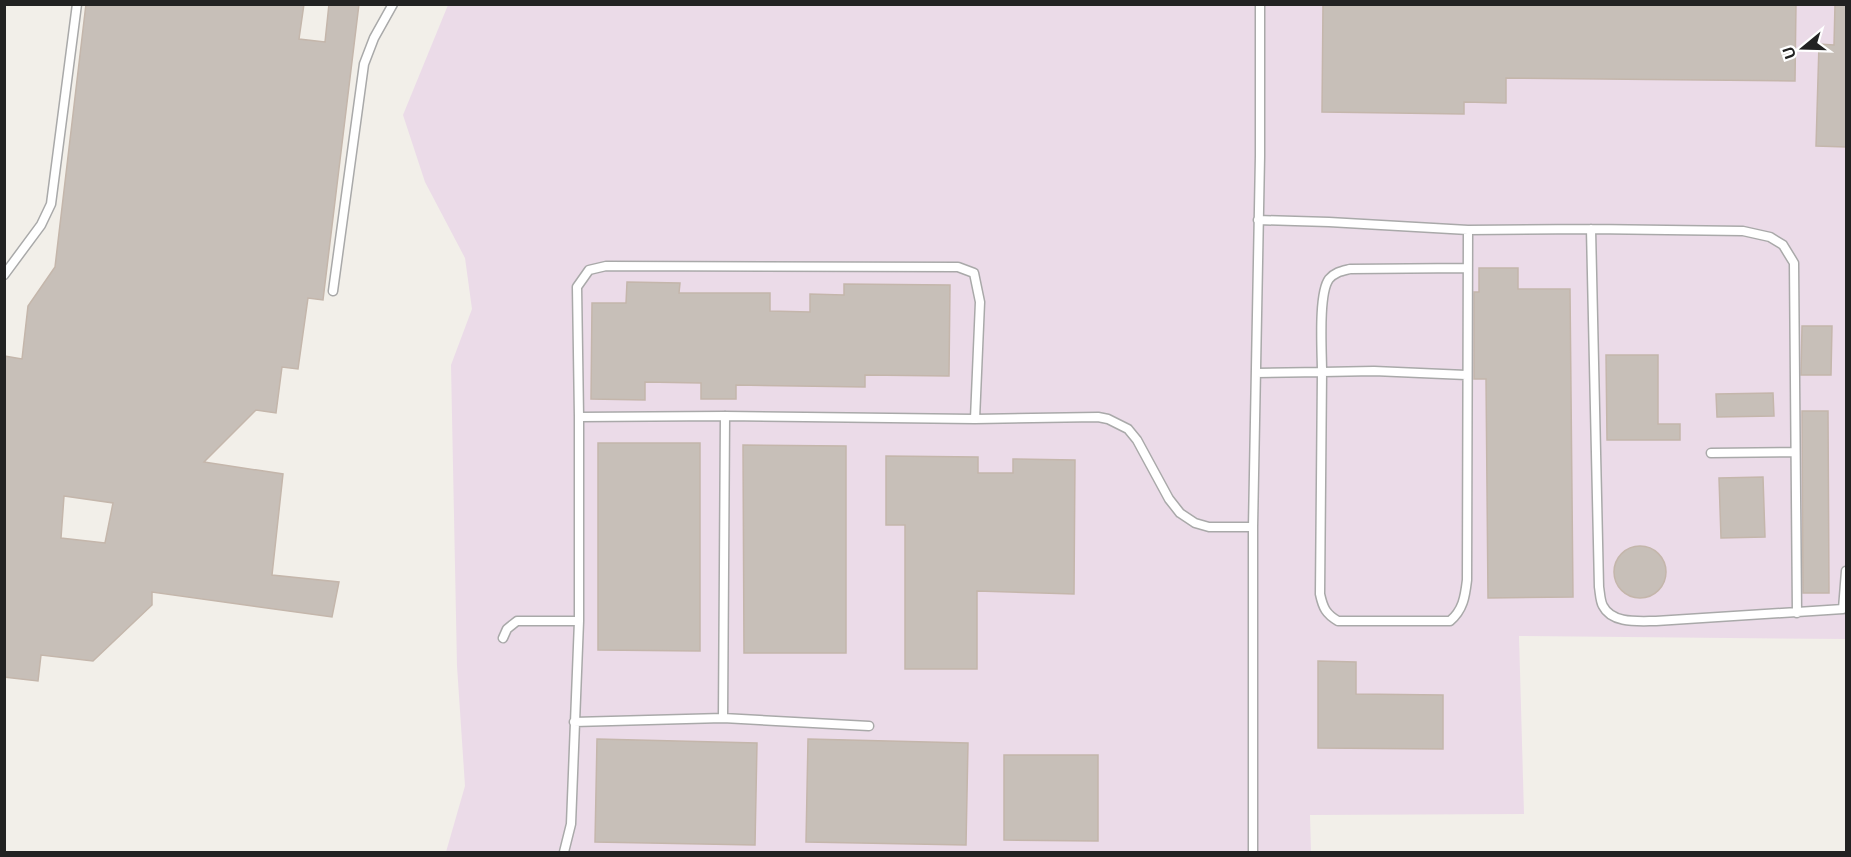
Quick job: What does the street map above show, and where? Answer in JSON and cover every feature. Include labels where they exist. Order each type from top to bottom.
[{"type":"lane","points":[[4,275],[41,225],[51,204],[77,4]]},
{"type":"lane","points":[[333,291],[364,64],[374,38],[393,4]]},
{"type":"lane","points":[[1253,852],[1253,528],[1260,156],[1260,4]]},
{"type":"lane","points":[[1258,220],[1468,230],[1743,231],[1770,237],[1783,245],[1794,263],[1797,613]]},
{"type":"lane","points":[[1591,229],[1599,587],[1603,606],[1614,617],[1630,621],[1843,609],[1846,571]]},
{"type":"lane","points":[[1467,268],[1350,269],[1336,273],[1324,289],[1320,594],[1322,604],[1328,614],[1338,621],[1450,621],[1457,616],[1464,604],[1467,580],[1468,230]]},
{"type":"lane","points":[[564,852],[571,824],[579,621],[577,287],[589,270],[606,266],[958,267],[974,273],[980,302],[975,419]]},
{"type":"lane","points":[[1256,373],[1374,371],[1466,375]]},
{"type":"lane","points":[[723,718],[724,416]]},
{"type":"lane","points":[[579,417],[975,419],[1098,417],[1108,419],[1128,429],[1137,440],[1169,500],[1180,513],[1195,524],[1209,527],[1253,528]]},
{"type":"lane","points":[[1711,453],[1794,452]]},
{"type":"lane","points":[[503,638],[507,629],[518,621],[579,621]]},
{"type":"lane","points":[[574,722],[723,718],[869,726]]},
{"type":"shaded area","points":[[448,5],[1846,5],[1846,639],[1519,636],[1524,814],[1310,815],[1311,852],[446,852],[465,786],[457,666],[451,365],[472,309],[465,258],[425,182],[403,115]]},
{"type":"building","points":[[86,4],[304,4],[299,39],[325,42],[329,4],[359,4],[323,300],[308,298],[298,369],[282,367],[276,413],[256,410],[204,462],[283,474],[272,575],[339,582],[332,617],[152,592],[152,605],[93,661],[41,655],[38,681],[4,677],[4,356],[22,359],[28,306],[55,267]],"holes":[[[64,496],[113,503],[105,543],[61,538]]]},
{"type":"building","points":[[1323,4],[1796,4],[1795,81],[1506,78],[1506,103],[1464,102],[1464,114],[1322,112]]},
{"type":"building","points":[[1835,4],[1846,4],[1846,147],[1816,146],[1819,44],[1834,45]]},
{"type":"building","points":[[1479,268],[1518,268],[1518,289],[1570,289],[1573,597],[1488,598],[1486,379],[1474,379],[1474,292],[1479,292]]},
{"type":"building","points":[[627,282],[680,283],[679,293],[770,293],[770,311],[810,312],[810,294],[844,295],[844,284],[950,285],[949,376],[865,375],[865,387],[736,385],[736,399],[701,399],[701,383],[645,382],[645,400],[591,399],[592,303],[626,303]]},
{"type":"building","points":[[1802,326],[1832,326],[1831,375],[1801,375]]},
{"type":"building","points":[[1606,355],[1658,355],[1658,424],[1680,424],[1680,440],[1607,440]]},
{"type":"building","points":[[1773,393],[1774,416],[1717,417],[1716,394]]},
{"type":"building","points":[[1802,411],[1828,411],[1829,593],[1803,593]]},
{"type":"building","points":[[598,443],[700,443],[700,651],[598,650]]},
{"type":"building","points":[[743,445],[846,446],[846,653],[744,653]]},
{"type":"building","points":[[886,456],[978,457],[978,473],[1013,473],[1013,459],[1075,460],[1074,594],[977,591],[977,669],[905,669],[905,525],[886,525]]},
{"type":"building","points":[[1763,477],[1765,537],[1721,538],[1719,478]]},
{"type":"building","points":[[1640,546],[1654,550],[1662,558],[1666,572],[1662,586],[1654,594],[1640,598],[1626,594],[1618,586],[1614,572],[1618,558],[1626,550]]},
{"type":"building","points":[[1318,661],[1356,662],[1356,694],[1443,695],[1443,749],[1318,748]]},
{"type":"building","points":[[597,739],[757,743],[755,845],[595,842]]},
{"type":"building","points":[[808,739],[968,743],[966,845],[806,842]]},
{"type":"building","points":[[1004,755],[1098,755],[1098,841],[1004,840]]}]
